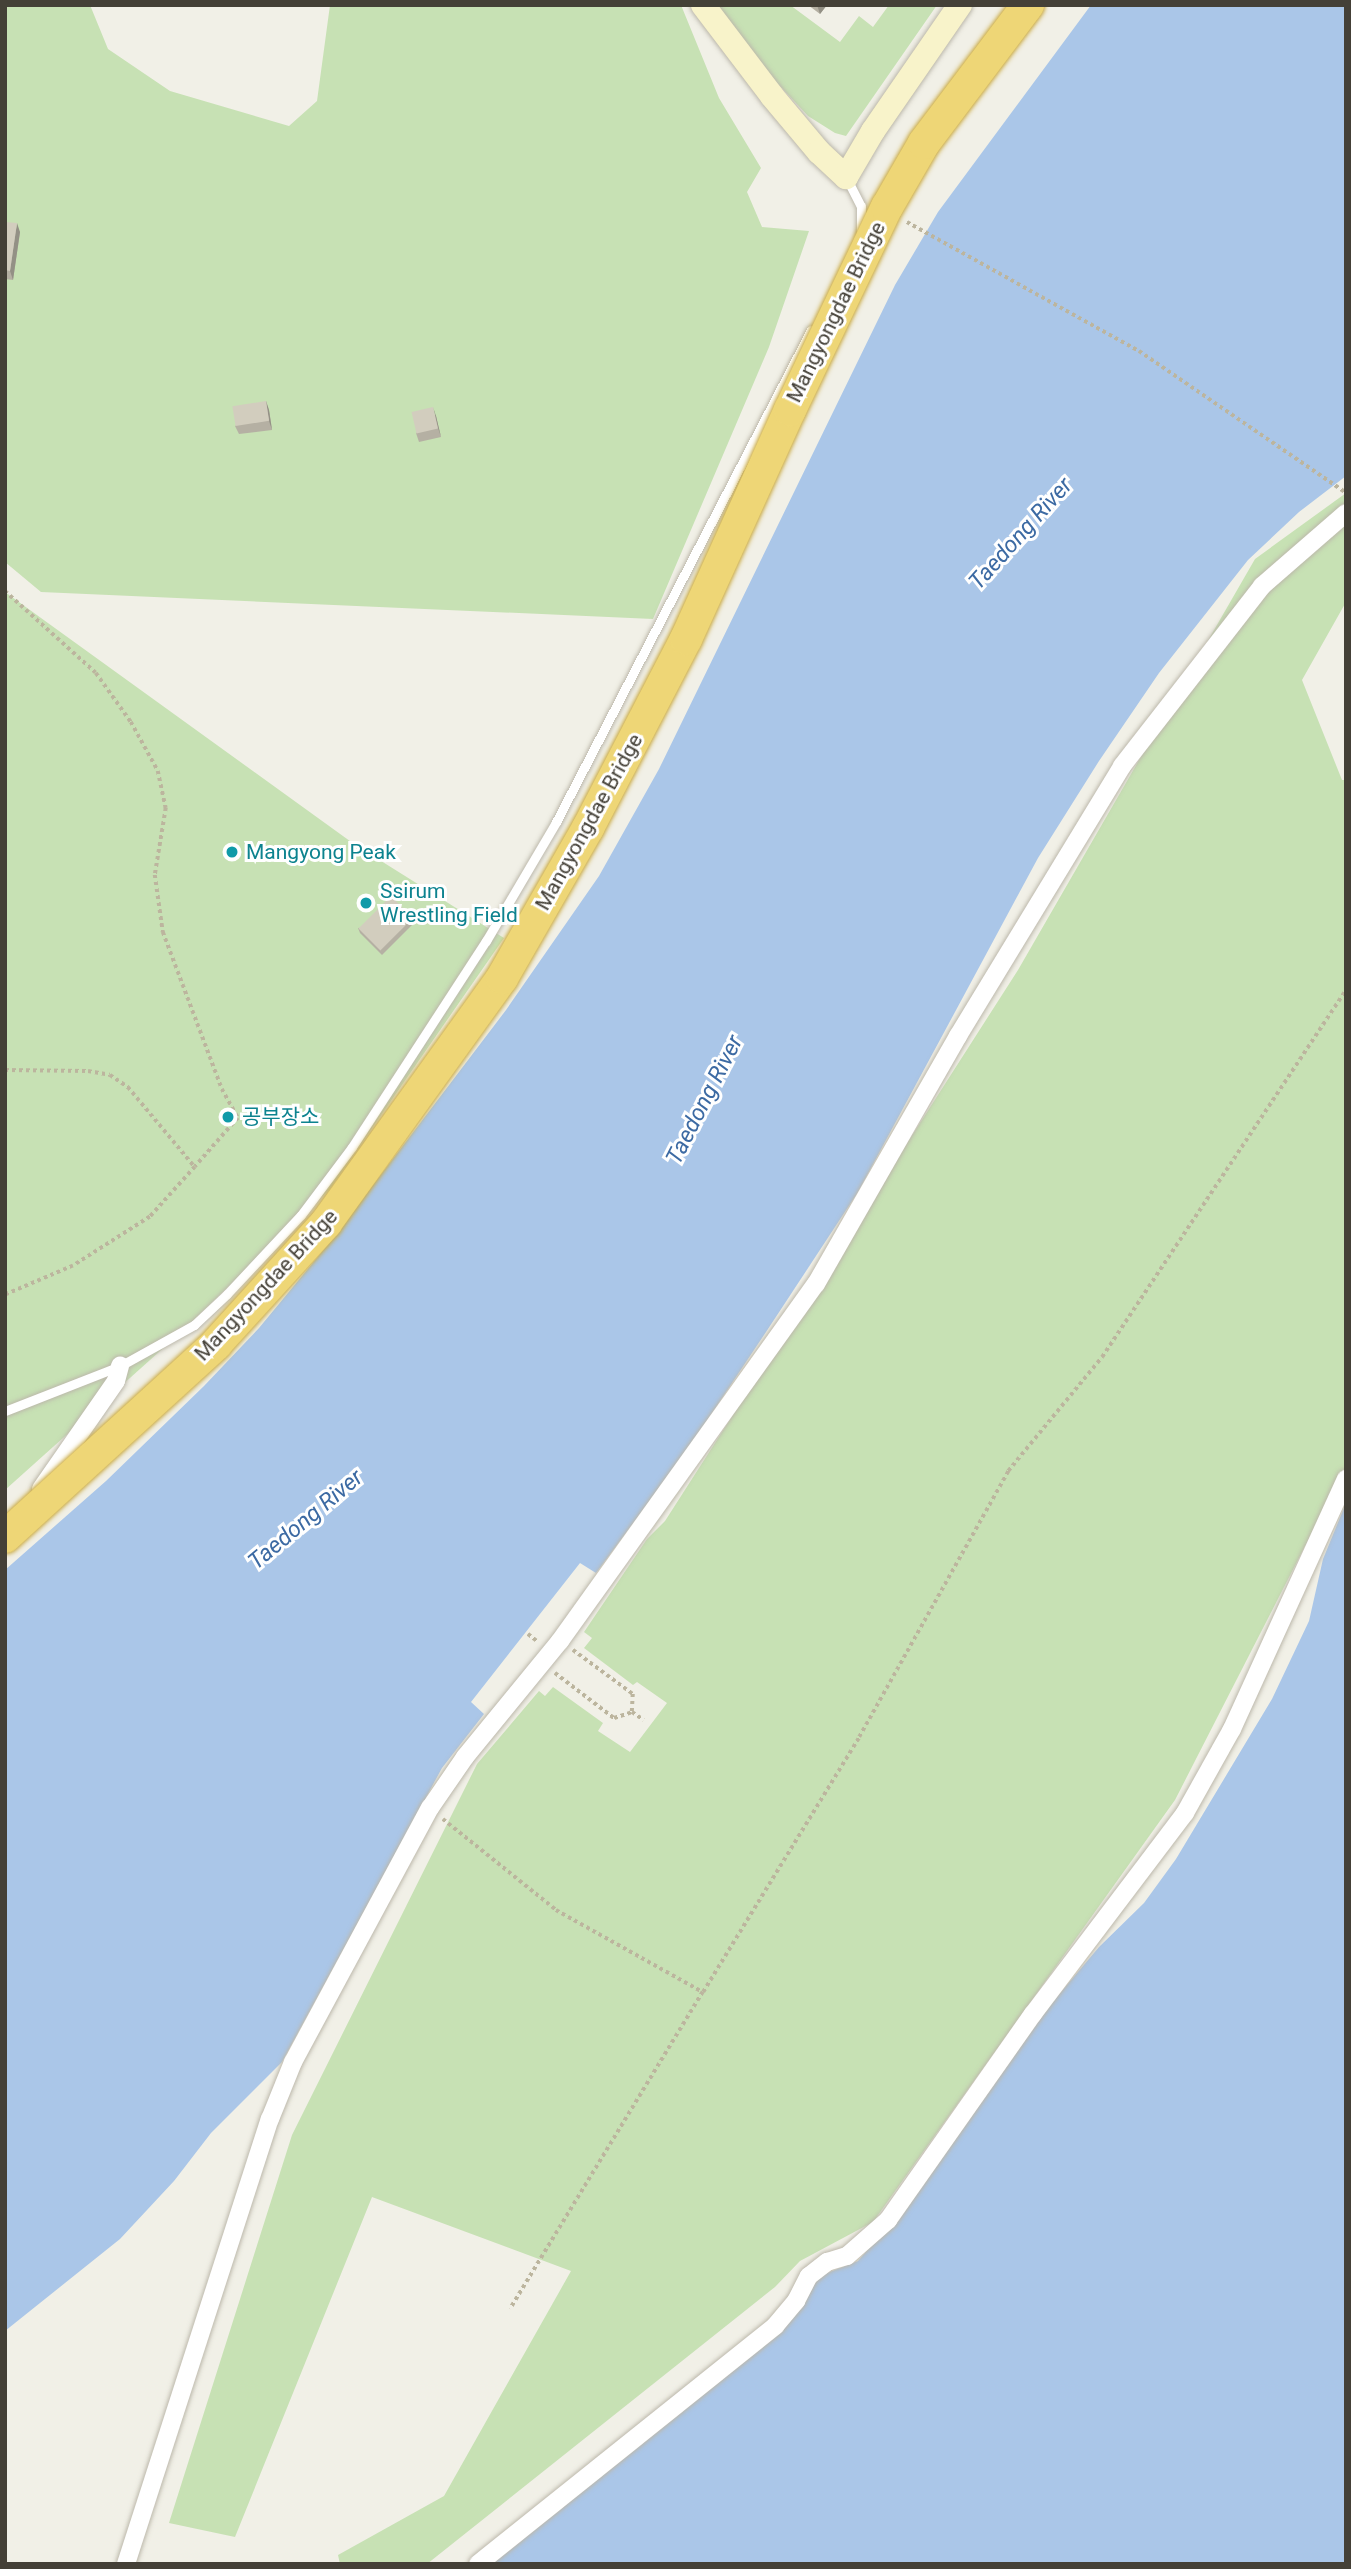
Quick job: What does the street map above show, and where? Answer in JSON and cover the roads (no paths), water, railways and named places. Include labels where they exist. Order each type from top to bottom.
[{"type":"highway","name":"Mangyongdae Bridge","points":[[5,1539],[216,1344],[326,1223],[502,978],[588,828],[686,639],[887,206],[924,143],[1028,5]]},
{"type":"street","points":[[703,5],[772,96],[819,152],[846,177],[873,131],[961,5]]},
{"type":"street","points":[[126,2564],[240,2209],[288,2073],[430,1808],[465,1757],[560,1641],[816,1284],[958,1036],[1122,766],[1262,586],[1346,513]]},
{"type":"street","points":[[5,1539],[116,1381],[120,1366]]},
{"type":"street","points":[[478,2564],[775,2326],[796,2301],[809,2276],[827,2262],[847,2256],[888,2220],[1033,2014],[1185,1813],[1232,1729],[1346,1479]]},
{"type":"lane","points":[[842,274],[862,230],[861,206],[846,177]]},
{"type":"lane","points":[[5,1411],[120,1366],[194,1325],[227,1294],[300,1215],[398,1077],[486,941],[556,822],[817,319]]},
{"type":"water","name":"Taedong River","points":[[1091,5],[1346,5],[1346,476],[1299,512],[1248,560],[1159,673],[1099,761],[1038,858],[858,1192],[686,1452],[596,1573],[580,1563],[471,1702],[484,1714],[442,1768],[282,2062],[211,2133],[174,2181],[120,2239],[5,2331],[5,1570],[106,1481],[204,1386],[259,1328],[326,1247],[506,1010],[599,876],[659,769],[895,285],[938,212]]},
{"type":"water","points":[[1346,1503],[1346,2564],[486,2564],[696,2398],[817,2277],[858,2261],[884,2231],[1051,2004],[1099,1947],[1144,1903],[1176,1859],[1272,1699],[1309,1621],[1323,1559]]},
{"type":"place","name":"Mangyong Peak","points":[[232,852]]},
{"type":"place","name":"Ssirum Wrestling Field","points":[[366,903]]},
{"type":"place","name":"공부장소","points":[[228,1117]]}]
